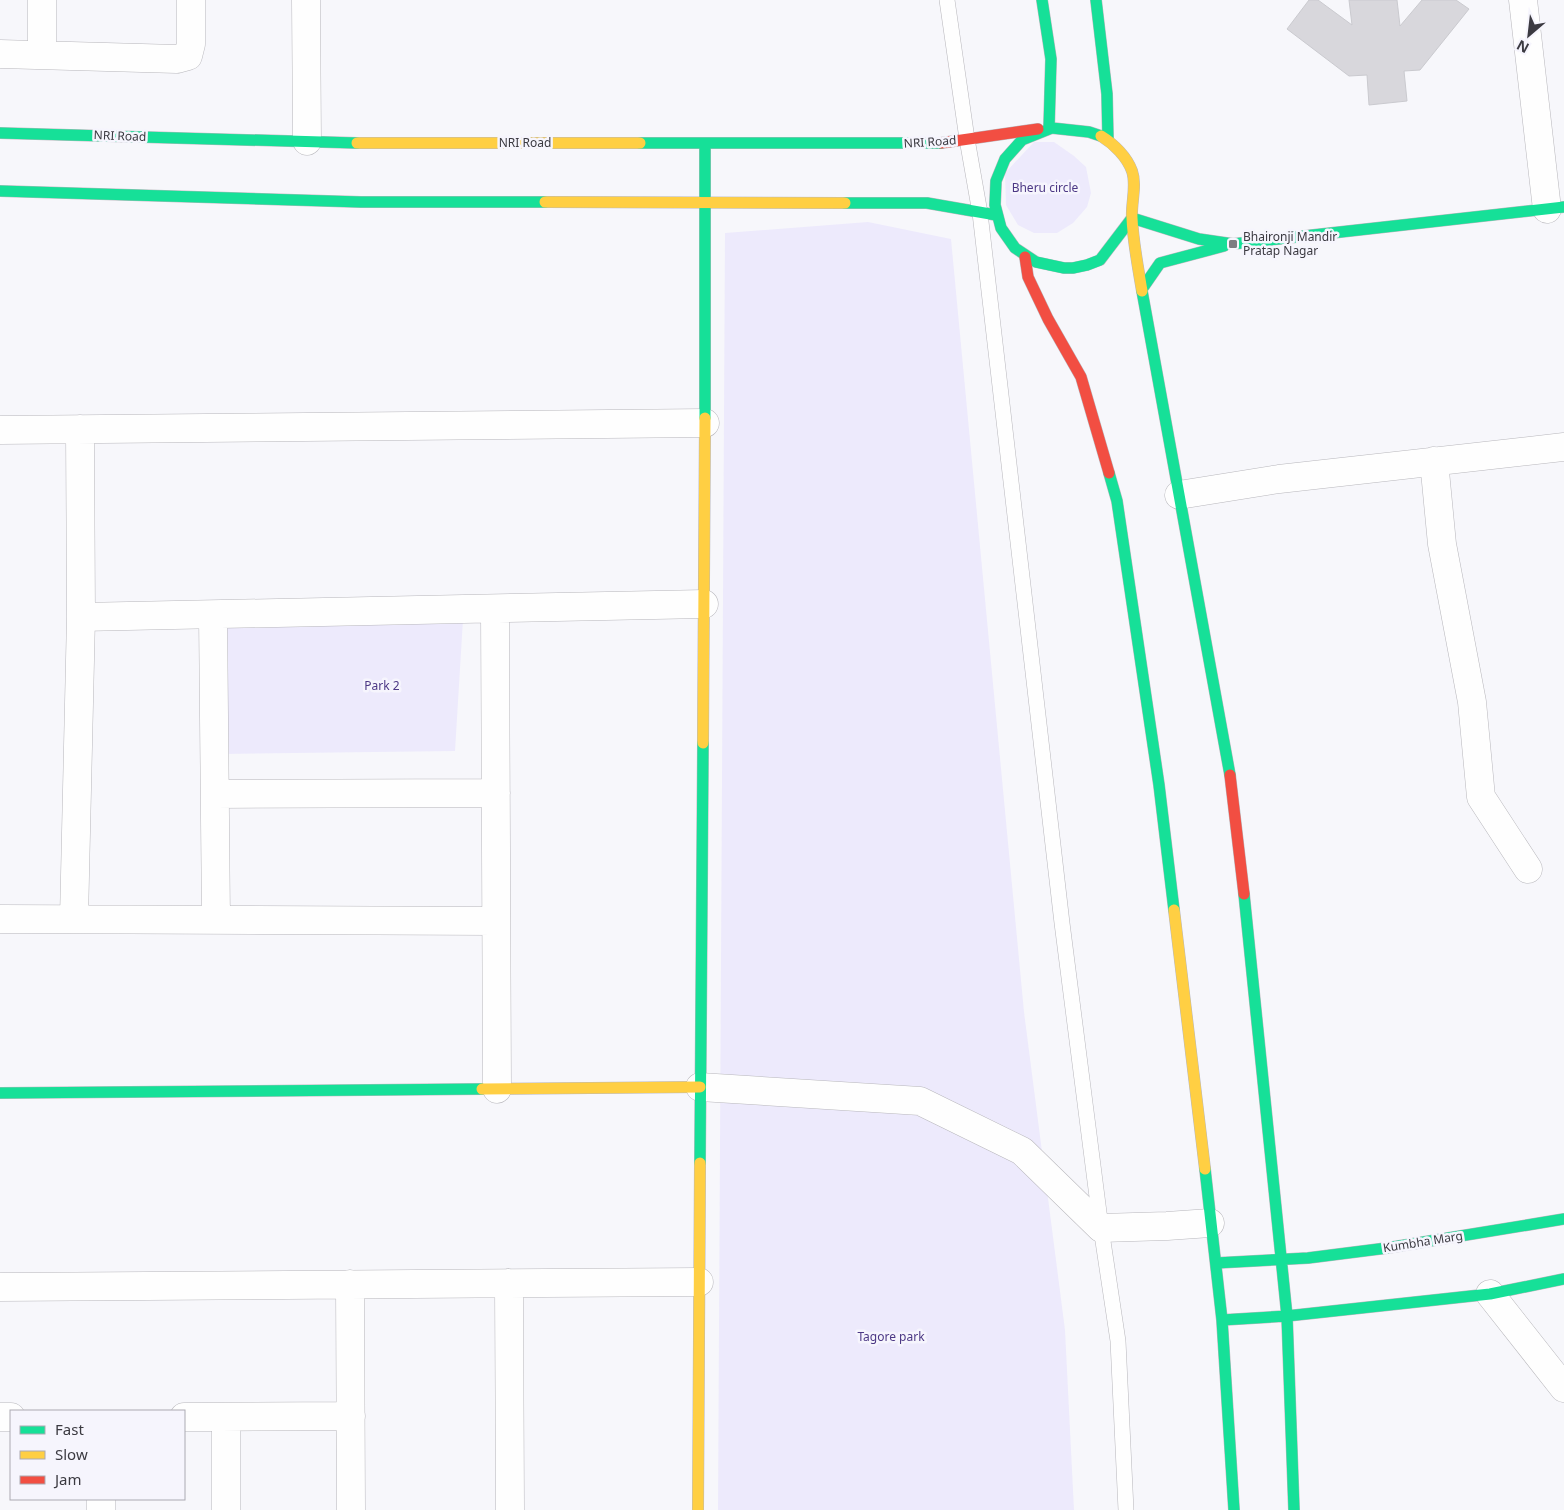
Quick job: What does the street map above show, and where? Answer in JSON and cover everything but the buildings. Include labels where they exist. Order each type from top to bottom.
[{"type":"street","points":[[42,0],[42,55]]},
{"type":"street","points":[[0,54],[177,59],[188,56],[191,44],[191,0]]},
{"type":"street","points":[[306,0],[307,141]]},
{"type":"street","points":[[1042,0],[1051,59],[1050,128]]},
{"type":"street","points":[[1096,0],[1107,94],[1108,140]]},
{"type":"street","points":[[1142,289],[1160,263],[1233,244],[1556,208],[1523,0]]},
{"type":"street","points":[[1132,218],[1101,260],[1076,268],[1050,268],[1025,257],[1006,239],[996,215],[994,187],[1004,160],[1023,139],[1050,128],[1094,132],[1108,140],[1122,155],[1132,173],[1132,218],[1142,289],[1233,791],[1287,1316],[1294,1510]]},
{"type":"street","name":"NRI Road","points":[[0,133],[367,143],[933,144],[1050,128]]},
{"type":"street","points":[[698,1510],[705,144]]},
{"type":"street","points":[[0,191],[361,202],[927,203],[996,215]]},
{"type":"street","points":[[1132,218],[1199,238],[1233,244]]},
{"type":"street","points":[[1025,257],[1028,277],[1044,311],[1081,377],[1117,501],[1159,785],[1216,1263],[1222,1320],[1234,1510]]},
{"type":"street","points":[[0,430],[705,423]]},
{"type":"street","points":[[74,919],[81,617],[80,430]]},
{"type":"street","points":[[1179,494],[1280,479],[1564,447]]},
{"type":"street","points":[[1434,461],[1442,544],[1472,702],[1481,798],[1528,870]]},
{"type":"street","points":[[81,617],[704,604]]},
{"type":"street","points":[[495,609],[497,1089]]},
{"type":"street","points":[[213,615],[216,920]]},
{"type":"street","points":[[215,794],[496,793]]},
{"type":"street","points":[[0,919],[496,921]]},
{"type":"street","points":[[0,1093],[700,1087],[920,1101],[1022,1151],[1101,1228],[1166,1226],[1210,1222]]},
{"type":"street","name":"Kumbha Marg","points":[[1216,1263],[1280,1260],[1387,1248],[1564,1219]]},
{"type":"street","points":[[1222,1320],[1287,1316],[1490,1294],[1564,1279]]},
{"type":"street","points":[[0,1287],[699,1282]]},
{"type":"street","points":[[509,1283],[510,1510]]},
{"type":"street","points":[[350,1284],[351,1510]]},
{"type":"street","points":[[1490,1294],[1564,1388]]},
{"type":"street","points":[[226,1416],[226,1510]]},
{"type":"street","points":[[185,1417],[350,1416]]},
{"type":"lane","points":[[947,0],[967,139],[980,213],[1062,922],[1101,1228],[1118,1341],[1126,1510]]},
{"type":"green space","name":"Bheru circle","points":[[1034,142],[1054,142],[1086,167],[1091,193],[1087,207],[1073,223],[1057,233],[1034,233],[1018,225],[1006,205],[1005,173]]},
{"type":"green space","name":"Tagore park","points":[[868,222],[951,239],[1024,1012],[1065,1330],[1074,1510],[718,1510],[725,233]]},
{"type":"green space","name":"Park 2","points":[[463,619],[455,751],[223,754],[213,623]]},
{"type":"traffic: fast","points":[[1042,0],[1051,59],[1049,128]]},
{"type":"traffic: fast","points":[[1096,0],[1107,94],[1108,140]]},
{"type":"traffic: fast","points":[[1101,136],[1089,132],[1052,128],[1022,140],[1005,159],[996,181],[995,205],[1001,228],[1015,248],[1036,262],[1073,268],[1100,260],[1132,218]]},
{"type":"traffic: fast","points":[[0,133],[357,143]]},
{"type":"traffic: fast","points":[[640,143],[941,143]]},
{"type":"traffic: fast","points":[[705,144],[705,418]]},
{"type":"traffic: fast","points":[[0,191],[361,202],[545,202]]},
{"type":"traffic: fast","points":[[845,203],[927,203],[996,215]]},
{"type":"traffic: fast","points":[[1132,218],[1199,239],[1233,244],[1564,207]]},
{"type":"traffic: fast","points":[[1142,289],[1160,263],[1224,246]]},
{"type":"traffic: fast","points":[[1142,291],[1230,775]]},
{"type":"traffic: fast","points":[[1109,473],[1117,501],[1159,785],[1174,910]]},
{"type":"traffic: fast","points":[[700,1163],[703,743]]},
{"type":"traffic: fast","points":[[1244,894],[1287,1316],[1294,1510]]},
{"type":"traffic: fast","points":[[0,1093],[482,1089]]},
{"type":"traffic: fast","points":[[1205,1169],[1222,1320],[1234,1510]]},
{"type":"traffic: fast","points":[[1216,1263],[1308,1258],[1387,1248],[1564,1219]]},
{"type":"traffic: fast","points":[[1222,1320],[1287,1316],[1490,1294],[1564,1279]]},
{"type":"traffic: slow","points":[[1101,136],[1120,151],[1132,171],[1134,182],[1133,227],[1142,291]]},
{"type":"traffic: slow","points":[[357,143],[640,143]]},
{"type":"traffic: slow","points":[[545,202],[845,203]]},
{"type":"traffic: slow","points":[[703,743],[705,418]]},
{"type":"traffic: slow","points":[[1174,910],[1205,1169]]},
{"type":"traffic: slow","points":[[482,1089],[700,1087]]},
{"type":"traffic: slow","points":[[698,1510],[700,1163]]},
{"type":"traffic: jam","points":[[941,143],[1038,129]]},
{"type":"traffic: jam","points":[[1025,257],[1028,277],[1048,319],[1081,377],[1109,473]]},
{"type":"traffic: jam","points":[[1230,775],[1244,894]]},
{"type":"place","name":"Bhaironji Mandir Pratap Nagar","points":[[1233,244]]}]
